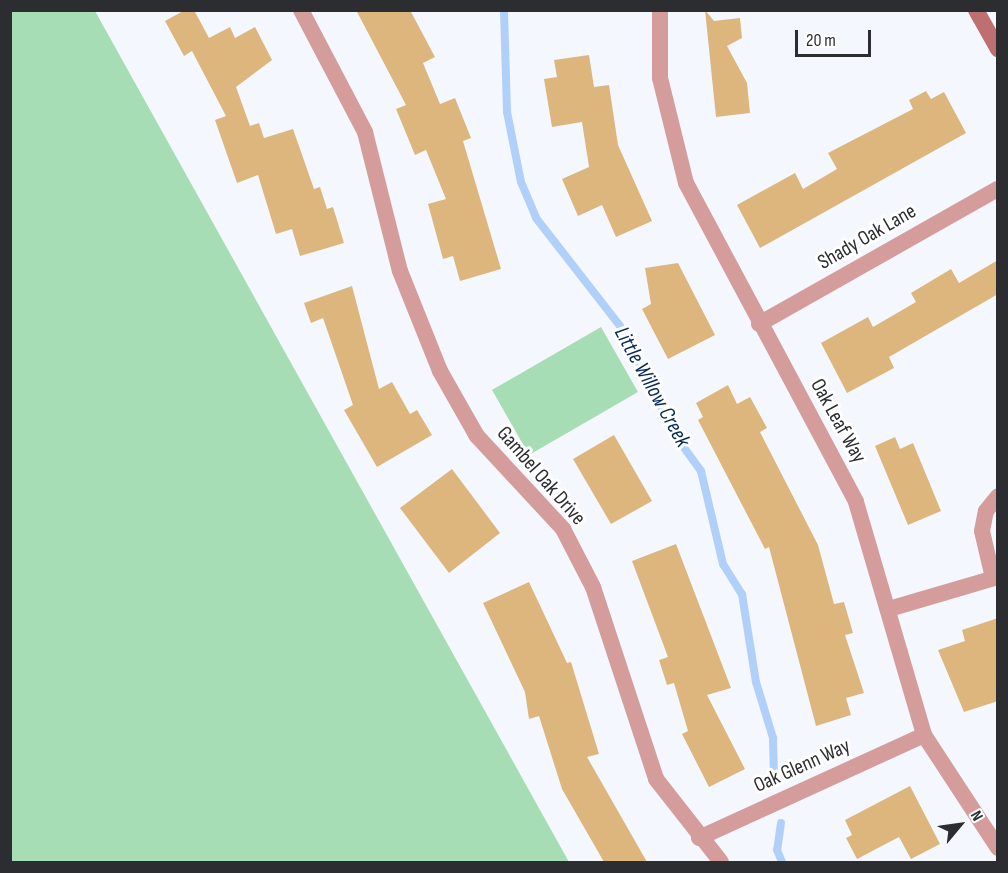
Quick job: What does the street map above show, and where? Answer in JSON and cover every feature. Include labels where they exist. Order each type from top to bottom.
[{"type":"main road","points":[[976,10],[998,49]]},
{"type":"street","name":"Gambel Oak Drive","points":[[301,10],[365,132],[400,271],[441,371],[477,436],[563,529],[593,587],[642,749],[656,779],[699,837],[721,862]]},
{"type":"street","name":"Oak Leaf Way","points":[[660,10],[660,78],[668,129],[686,183],[759,324],[856,502],[924,735],[998,848]]},
{"type":"street","name":"Shady Oak Lane","points":[[759,324],[998,189]]},
{"type":"street","points":[[889,609],[995,578],[982,531],[986,511],[998,496]]},
{"type":"street","name":"Oak Glenn Way","points":[[699,837],[924,735]]},
{"type":"green space","points":[[10,11],[95,11],[569,862],[11,862]]},
{"type":"green space","points":[[601,327],[638,392],[529,455],[492,390]]},
{"type":"building","points":[[185,10],[194,10],[209,38],[230,27],[235,38],[255,27],[272,60],[236,87],[250,126],[259,123],[264,138],[293,129],[314,189],[320,187],[327,209],[333,207],[344,243],[300,256],[292,229],[276,234],[258,175],[237,183],[215,120],[226,116],[192,51],[184,56],[165,21]]},
{"type":"building","points":[[356,10],[410,10],[435,57],[423,63],[440,104],[455,98],[471,138],[463,141],[501,269],[460,281],[453,256],[443,259],[428,204],[446,199],[426,150],[415,155],[396,109],[406,105]]},
{"type":"building","points":[[705,10],[714,21],[740,18],[742,38],[727,46],[747,83],[750,113],[716,117]]},
{"type":"building","points":[[589,55],[594,87],[609,85],[618,145],[652,221],[616,237],[602,205],[578,216],[562,179],[589,167],[582,122],[552,127],[544,79],[557,77],[554,60]]},
{"type":"building","points":[[926,91],[931,99],[944,92],[966,133],[760,248],[737,205],[795,173],[803,189],[837,169],[828,153],[913,109],[909,100]]},
{"type":"building","points":[[998,260],[998,294],[889,357],[894,368],[847,393],[821,343],[868,317],[873,327],[916,302],[911,293],[951,269],[959,283]]},
{"type":"building","points":[[678,263],[715,335],[668,359],[642,309],[651,304],[645,268]]},
{"type":"building","points":[[352,286],[379,389],[392,382],[410,414],[417,410],[432,435],[377,467],[344,410],[353,405],[323,318],[311,323],[304,303]]},
{"type":"building","points":[[728,385],[737,404],[750,397],[767,428],[760,432],[818,545],[834,604],[844,602],[853,633],[845,635],[864,693],[846,698],[851,715],[816,726],[769,547],[765,549],[698,420],[703,417],[696,403]]},
{"type":"building","points":[[614,435],[652,501],[611,524],[573,459]]},
{"type":"building","points":[[895,437],[900,449],[913,443],[941,511],[908,525],[875,446]]},
{"type":"building","points":[[452,469],[500,533],[449,573],[400,508]]},
{"type":"building","points":[[676,544],[731,688],[707,695],[745,769],[709,787],[682,734],[688,731],[674,683],[667,685],[659,660],[668,657],[632,561]]},
{"type":"building","points":[[529,582],[567,663],[571,662],[599,754],[587,757],[647,862],[604,862],[562,789],[539,716],[529,719],[525,692],[483,603]]},
{"type":"building","points":[[998,618],[998,701],[964,712],[938,650],[965,641],[962,630]]},
{"type":"building","points":[[910,786],[940,844],[911,859],[899,837],[857,859],[846,838],[852,835],[845,820]]},
{"type":"waterway","name":"Little Willow Creek","points":[[504,10],[507,112],[521,182],[536,218],[620,326],[677,438],[701,471],[723,564],[742,594],[756,682],[773,738],[774,780]]},
{"type":"waterway","name":"Little Willow Creek","points":[[781,823],[777,850],[782,862]]}]
